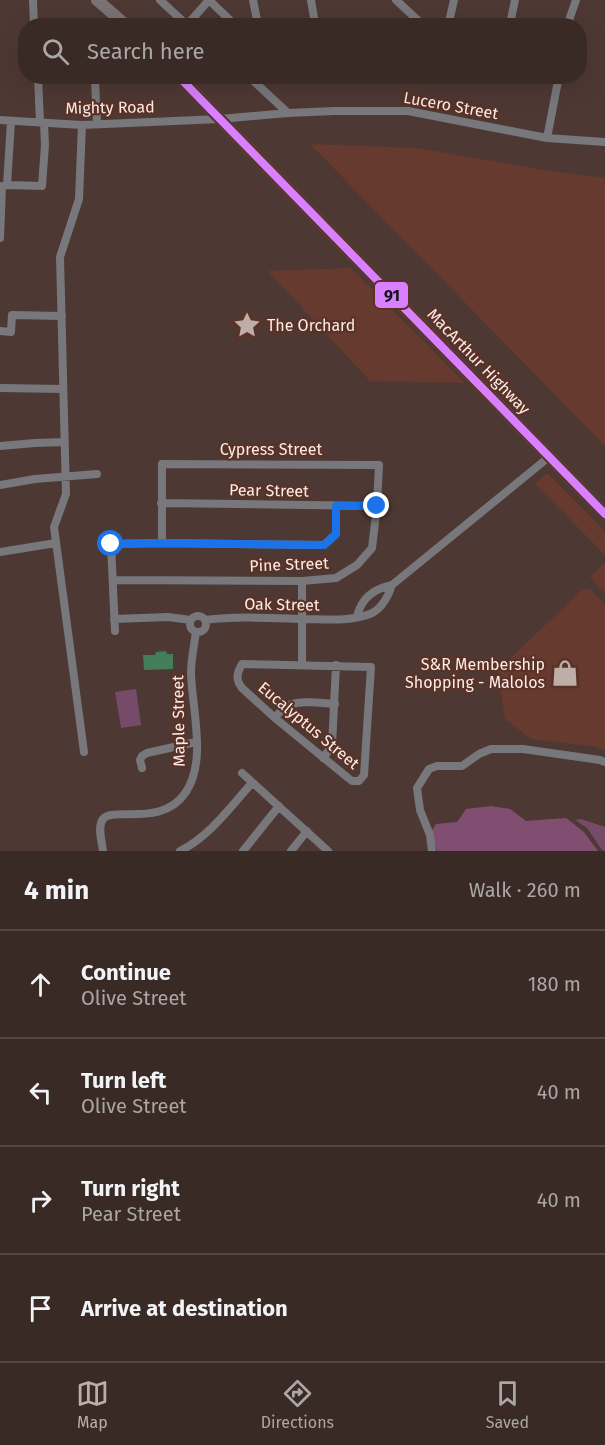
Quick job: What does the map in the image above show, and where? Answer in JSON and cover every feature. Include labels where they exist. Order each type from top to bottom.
[{"type":"highway","points":[[97,0],[118,18]]},
{"type":"highway","name":"MacArthur Highway","points":[[186,84],[605,514]]},
{"type":"street","points":[[33,0],[34,18]]},
{"type":"street","points":[[160,0],[180,18]]},
{"type":"street","points":[[194,18],[209,0],[228,18]]},
{"type":"street","points":[[253,0],[257,18]]},
{"type":"street","points":[[311,0],[314,18]]},
{"type":"street","points":[[396,0],[415,18]]},
{"type":"street","points":[[450,18],[454,0]]},
{"type":"street","points":[[511,18],[515,0]]},
{"type":"street","points":[[570,18],[576,0]]},
{"type":"street","points":[[3,186],[42,186],[45,145],[39,84]]},
{"type":"street","points":[[95,84],[97,124]]},
{"type":"street","points":[[257,84],[288,113]]},
{"type":"street","points":[[548,138],[558,84]]},
{"type":"street","name":"Lucero Street","points":[[220,119],[334,111],[408,111],[548,138],[605,142]]},
{"type":"street","name":"Mighty Road","points":[[0,120],[97,124],[220,119]]},
{"type":"street","points":[[0,238],[3,186],[11,121]]},
{"type":"street","points":[[82,124],[79,199],[60,257],[66,494],[54,527],[84,752]]},
{"type":"street","points":[[0,331],[11,332],[12,315],[62,316]]},
{"type":"street","points":[[0,388],[63,389]]},
{"type":"street","points":[[0,446],[35,442],[64,442]]},
{"type":"street","points":[[357,616],[360,605],[369,595],[392,585],[549,457]]},
{"type":"street","name":"Cypress Street","points":[[161,503],[162,464],[380,465]]},
{"type":"street","name":"Pine Street","points":[[113,580],[302,581],[336,578],[357,565],[372,548],[380,465]]},
{"type":"street","points":[[0,485],[35,479],[97,474]]},
{"type":"street","points":[[161,503],[162,543]]},
{"type":"street","name":"Pear Street","points":[[161,503],[377,506]]},
{"type":"street","points":[[115,631],[111,544],[324,545],[336,534],[336,506]]},
{"type":"street","points":[[0,552],[56,543]]},
{"type":"street","points":[[302,581],[302,665],[336,665],[332,746],[323,758]]},
{"type":"street","name":"Oak Street","points":[[205,620],[235,618],[338,620],[371,613],[388,597],[392,585]]},
{"type":"street","points":[[114,619],[168,617],[191,620],[198,616],[205,620],[206,626],[196,632],[190,627],[191,620]]},
{"type":"street","name":"Maple Street","points":[[103,851],[100,825],[103,819],[158,812],[171,807],[187,791],[195,771],[196,742],[191,672],[196,632]]},
{"type":"street","name":"Eucalyptus Street","points":[[302,665],[242,664],[237,673],[237,682],[275,718],[352,782],[359,781],[364,775],[371,667],[336,665]]},
{"type":"street","points":[[275,718],[283,708],[291,704],[300,702],[335,704]]},
{"type":"street","points":[[142,768],[140,759],[147,753],[196,742]]},
{"type":"street","points":[[432,851],[430,835],[420,810],[417,788],[429,770],[437,766],[462,766],[491,749],[523,749],[605,762]]},
{"type":"street","points":[[242,773],[328,851]]},
{"type":"street","points":[[180,851],[192,845],[209,830],[252,783]]},
{"type":"street","points":[[243,851],[279,806]]},
{"type":"street","points":[[291,851],[307,831]]},
{"type":"shaded area","points":[[310,144],[417,148],[605,178],[605,446]]},
{"type":"shaded area","points":[[351,268],[465,383],[370,381],[268,271]]},
{"type":"shaded area","points":[[547,473],[605,531],[605,555],[535,484]]},
{"type":"shaded area","points":[[605,562],[605,594],[590,577]]},
{"type":"shaded area","name":"S&R Membership Shopping - Malolos","points":[[583,589],[590,589],[605,604],[605,750],[591,746],[531,739],[505,719],[498,670]]},
{"type":"shaded area","points":[[166,651],[167,654],[173,654],[173,669],[144,670],[143,655],[155,655],[156,652]]},
{"type":"shaded area","points":[[136,689],[141,725],[121,728],[115,692]]},
{"type":"shaded area","points":[[491,806],[510,809],[526,821],[566,818],[584,832],[598,851],[437,851],[431,832],[436,824],[457,822],[466,809]]},
{"type":"shaded area","points":[[581,819],[605,827],[605,851],[587,828],[575,820]]},
{"type":"transit line","name":"91","points":[[186,84],[605,514]]},
{"type":"place","name":"The Orchard","points":[[247,325]]},
{"type":"place","name":"S&R Membership Shopping - Malolos","points":[[565,673]]},
{"type":"route","points":[[111,544],[324,545],[336,534],[336,506],[377,506]]}]
